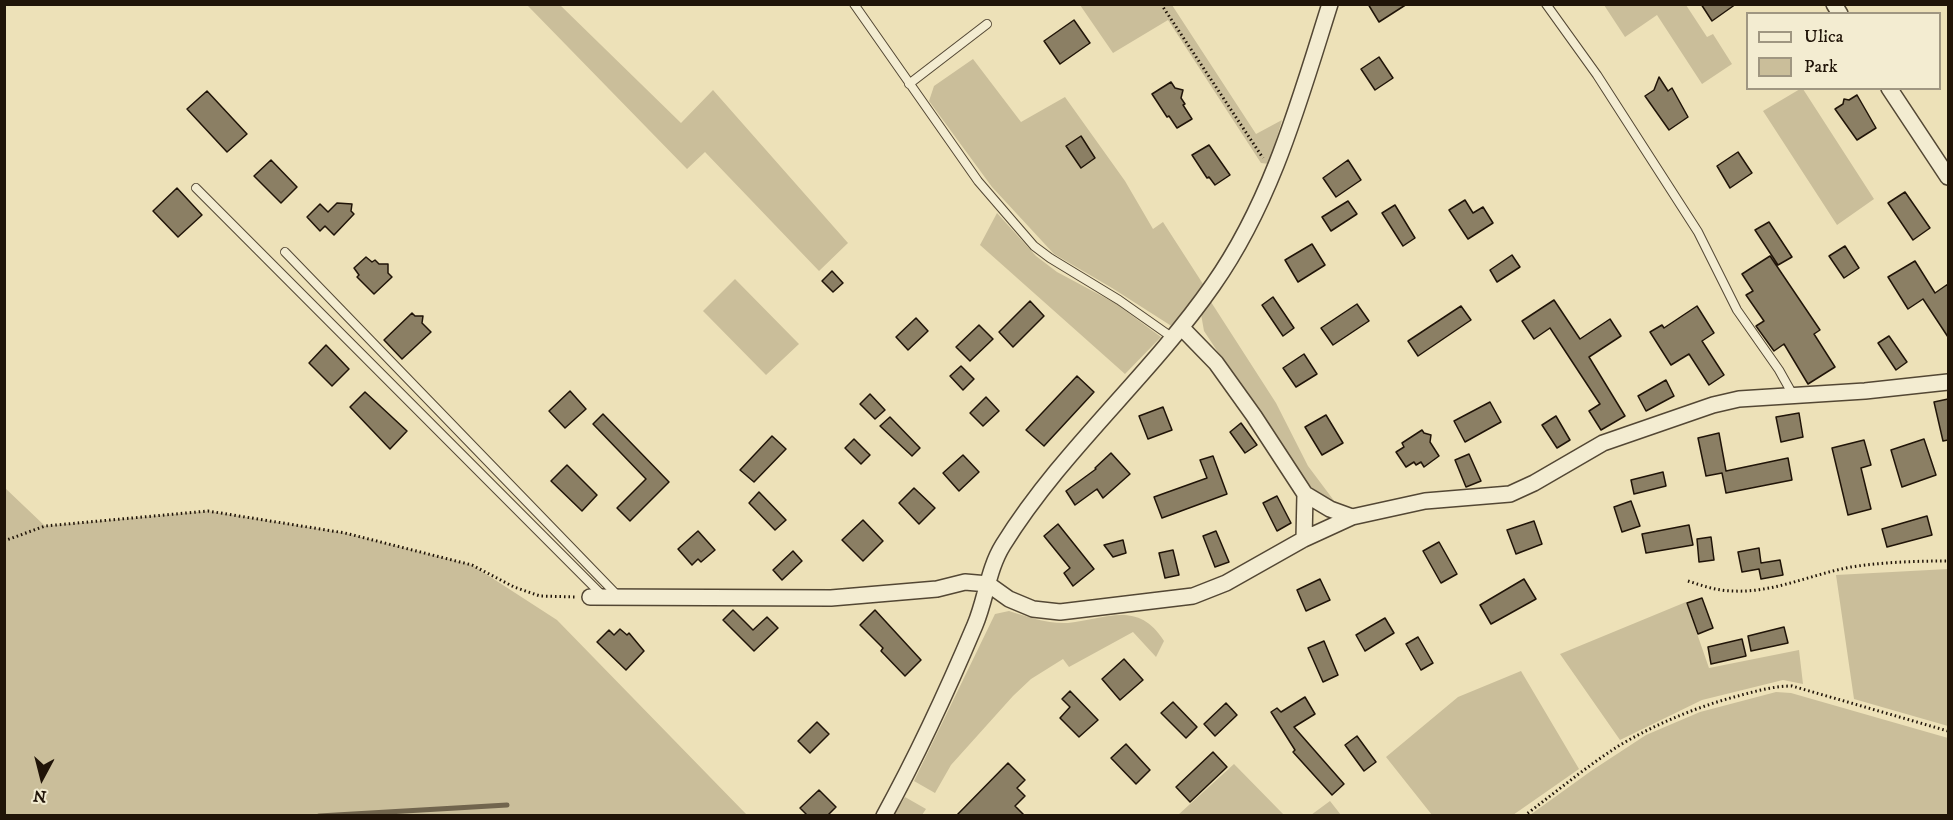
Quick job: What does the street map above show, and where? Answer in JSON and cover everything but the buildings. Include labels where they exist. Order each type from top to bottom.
[{"type":"street","points":[[884,816],[954,674],[979,617],[996,558],[1039,491],[1178,333],[1244,235],[1274,174],[1330,4]]},
{"type":"street","points":[[1890,90],[1948,177]]},
{"type":"street","points":[[1178,333],[1216,363],[1305,494],[1330,509],[1352,517]]},
{"type":"street","points":[[605,598],[831,598],[937,589],[965,582],[988,584],[1009,599],[1033,609],[1060,612],[1193,596],[1226,583],[1304,539],[1352,517],[1425,501],[1510,494],[1534,483],[1603,443],[1726,401],[1948,382]]},
{"type":"street","points":[[1304,539],[1305,494]]},
{"type":"lane","points":[[855,4],[978,181],[1034,246],[1119,300],[1178,333]]},
{"type":"lane","points":[[1546,4],[1597,75],[1698,232],[1737,310],[1779,370],[1793,397]]},
{"type":"lane","points":[[909,84],[987,24]]},
{"type":"lane","points":[[196,188],[605,598]]},
{"type":"lane","points":[[285,252],[605,598]]},
{"type":"path","points":[[1161,4],[1274,174]]},
{"type":"path","points":[[4,541],[45,526],[208,511],[345,533],[472,565],[514,587],[540,596],[605,598]]},
{"type":"path","points":[[1688,581],[1712,589],[1755,591],[1850,568],[1901,561],[1948,561]]},
{"type":"path","points":[[1524,816],[1620,746],[1650,730],[1698,707],[1779,686],[1792,686],[1948,731]]},
{"type":"green space","points":[[530,4],[560,5],[681,123],[713,90],[848,243],[819,271],[705,152],[687,169],[528,6]]},
{"type":"green space","points":[[1080,5],[1172,5],[1256,134],[1282,120],[1269,164],[1261,163],[1168,20],[1113,53]]},
{"type":"green space","points":[[1604,5],[1686,5],[1707,37],[1713,34],[1732,64],[1702,84],[1657,15],[1625,37]]},
{"type":"green space","points":[[973,59],[1021,122],[1065,97],[1125,181],[1153,229],[1163,222],[1203,284],[1173,327],[1054,254],[992,187],[929,101],[934,86]]},
{"type":"green space","points":[[1798,90],[1804,90],[1874,199],[1837,225],[1763,111]]},
{"type":"green space","points":[[997,213],[1036,256],[1057,272],[1115,303],[1161,337],[1125,374],[980,245]]},
{"type":"green space","points":[[735,279],[799,344],[766,375],[703,311]]},
{"type":"green space","points":[[1211,302],[1276,403],[1308,466],[1335,502],[1319,495],[1298,473],[1204,331],[1201,314]]},
{"type":"green space","points":[[4,487],[45,526],[208,511],[345,533],[472,565],[557,620],[747,815],[5,815]]},
{"type":"green space","points":[[1948,569],[1948,726],[1854,699],[1836,575]]},
{"type":"green space","points":[[1686,602],[1709,668],[1799,650],[1803,684],[1783,680],[1702,700],[1620,740],[1560,654]]},
{"type":"green space","points":[[1009,611],[1038,620],[1060,623],[1109,616],[1132,616],[1144,620],[1164,641],[1156,657],[1133,632],[1069,667],[1063,659],[1031,679],[951,765],[935,793],[914,781],[995,614]]},
{"type":"green space","points":[[1521,671],[1579,769],[1513,815],[1432,815],[1386,757],[1458,697]]},
{"type":"green space","points":[[1776,692],[1791,693],[1948,738],[1948,815],[1530,815],[1646,735],[1700,712]]},
{"type":"green space","points":[[1234,764],[1284,815],[1178,815]]},
{"type":"green space","points":[[905,797],[926,809],[922,815],[894,815]]},
{"type":"green space","points":[[1330,801],[1341,815],[1311,815]]},
{"type":"waterway","points":[[319,816],[507,805]]}]
